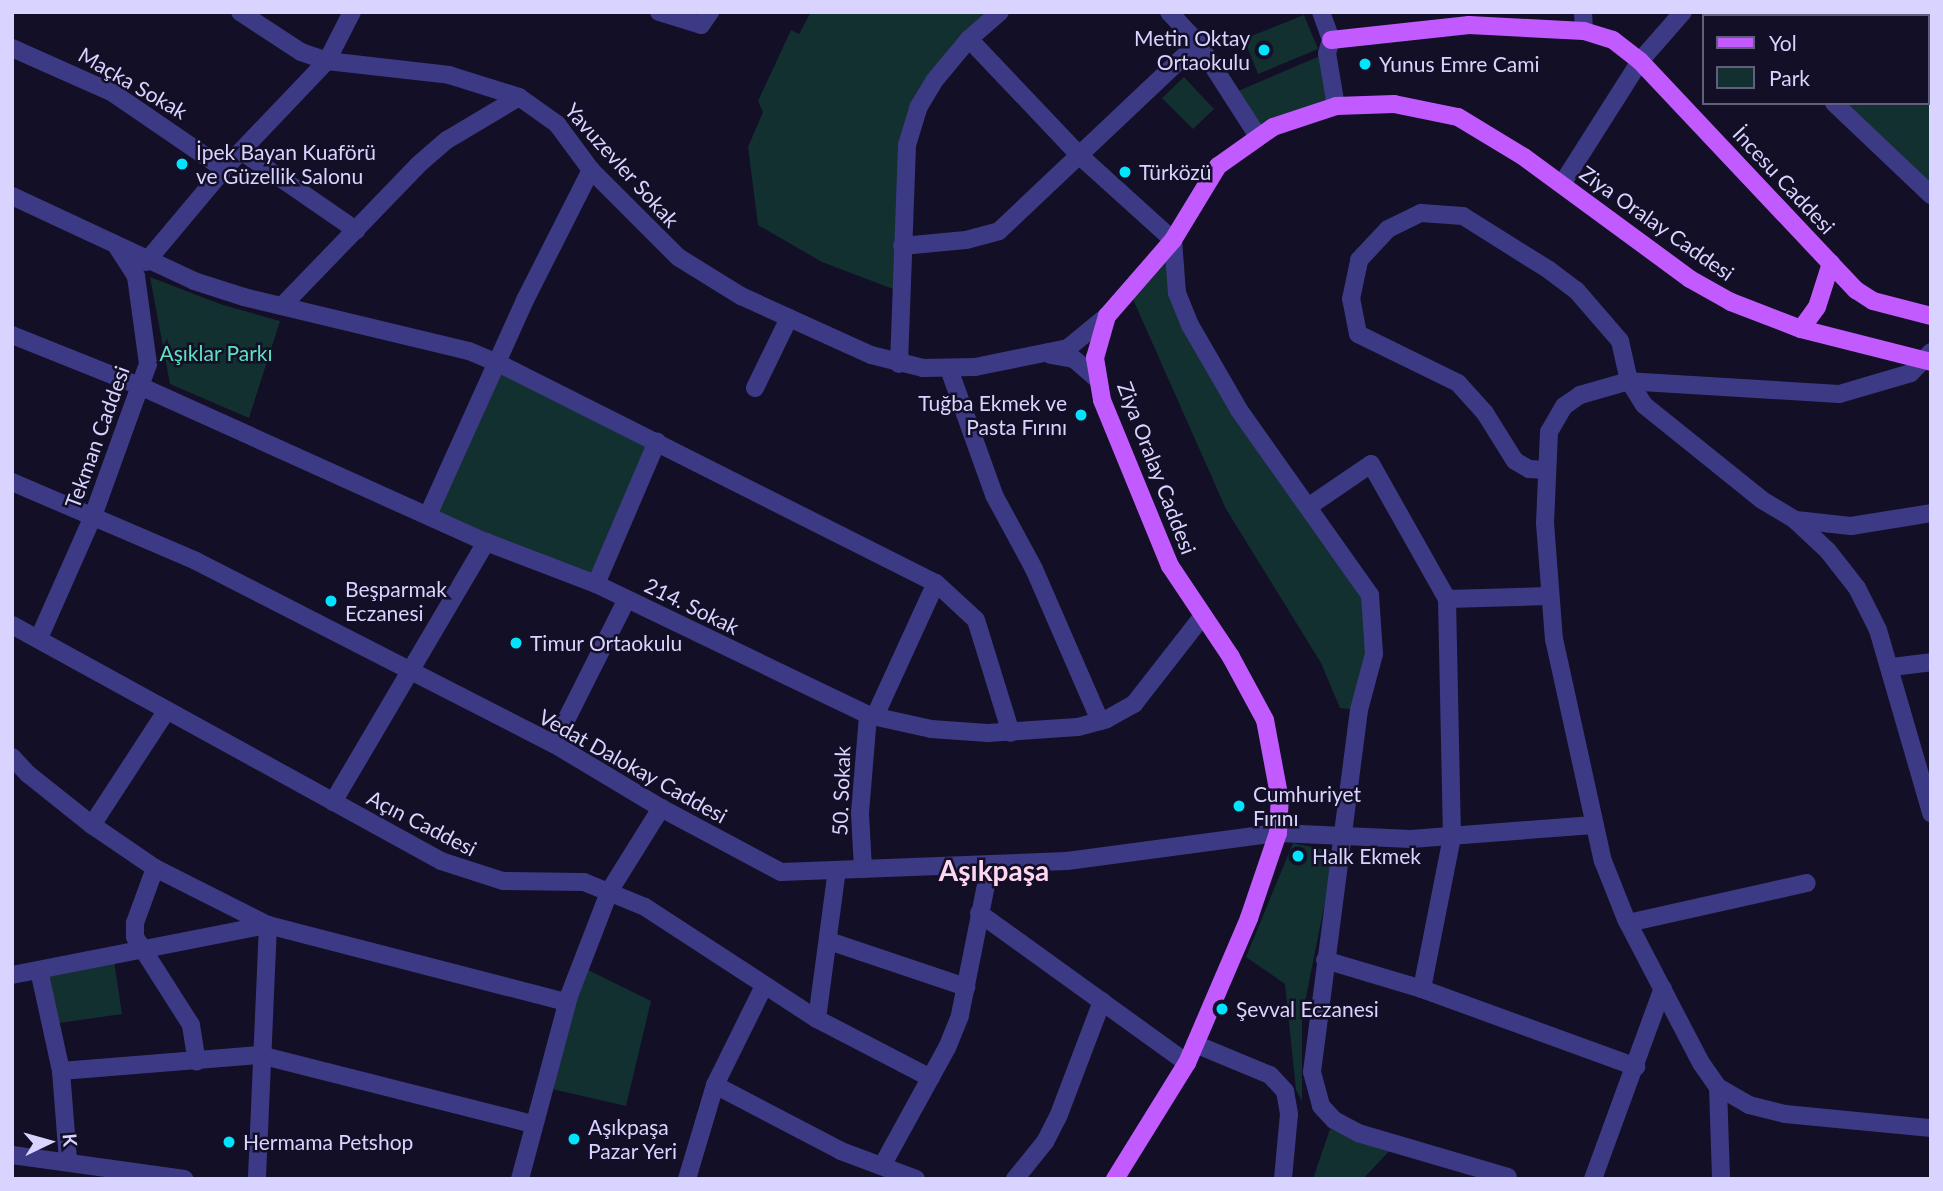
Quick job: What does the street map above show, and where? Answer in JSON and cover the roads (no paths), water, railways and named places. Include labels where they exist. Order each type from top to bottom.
[{"type":"main road","name":"İncesu Caddesi","points":[[1331,40],[1469,18],[1584,31],[1613,40],[1640,61],[1831,263],[1873,301],[1931,316]]},
{"type":"main road","name":"Ziya Oralay Caddesi","points":[[1115,1179],[1195,1044],[1249,918],[1278,833],[1280,800],[1265,720],[1170,566],[1146,514],[1098,380],[1096,347],[1107,316],[1173,240],[1217,166],[1258,135],[1292,119],[1336,106],[1394,104],[1458,117],[1562,184],[1690,279],[1731,302],[1801,330],[1929,358]]},
{"type":"main road","points":[[1801,330],[1817,307],[1831,263]]},
{"type":"street","name":"Yavuzevler Sokak","points":[[240,12],[301,52],[327,61],[449,75],[519,97],[557,124],[591,170],[678,257],[741,296],[789,318],[899,364],[949,369],[1047,354]]},
{"type":"street","points":[[146,262],[224,169],[327,61],[352,12]]},
{"type":"street","points":[[659,12],[701,25],[709,12]]},
{"type":"street","points":[[899,364],[907,145],[918,108],[970,39],[1000,12]]},
{"type":"street","points":[[1169,12],[1198,43],[1258,135]]},
{"type":"street","points":[[1321,12],[1331,40],[1326,52],[1336,106]]},
{"type":"street","points":[[1583,12],[1584,31]]},
{"type":"street","points":[[1562,184],[1640,61],[1684,12]]},
{"type":"street","points":[[970,39],[1080,156],[1173,240],[1177,293],[1190,325],[1239,410],[1364,586],[1374,614],[1374,654],[1359,710],[1312,1072],[1321,1106],[1334,1120],[1359,1133],[1507,1178]]},
{"type":"street","points":[[902,246],[966,240],[999,231],[1198,43]]},
{"type":"street","name":"Maçka Sokak","points":[[12,48],[113,93],[224,169]]},
{"type":"street","points":[[282,306],[447,140],[519,97]]},
{"type":"street","points":[[1836,105],[1931,195]]},
{"type":"street","points":[[242,151],[356,230]]},
{"type":"street","points":[[429,515],[500,363],[525,300],[591,170]]},
{"type":"street","points":[[12,195],[146,262],[231,293],[458,348],[500,363],[936,583],[976,620],[1012,733]]},
{"type":"street","points":[[1547,470],[1529,469],[1515,461],[1485,413],[1458,383],[1358,334],[1351,299],[1359,260],[1388,229],[1421,213],[1463,216],[1576,290],[1620,341],[1629,381],[1644,405],[1762,500],[1795,520],[1828,551],[1857,588],[1892,667],[1907,739],[1931,813]]},
{"type":"street","name":"Tekman Caddesi","points":[[39,638],[93,516],[142,387],[148,363],[143,306],[136,276],[118,248]]},
{"type":"street","points":[[1047,354],[1079,342],[1107,316]]},
{"type":"street","points":[[755,388],[789,318]]},
{"type":"street","name":"214. Sokak","points":[[12,335],[142,387],[486,542],[596,584],[871,716],[931,729],[1012,733],[1100,721],[1133,704],[1202,617]]},
{"type":"street","points":[[1047,354],[1074,359],[1098,380]]},
{"type":"street","points":[[1929,358],[1892,381],[1839,394],[1629,381],[1600,387],[1564,406],[1549,432],[1547,470],[1548,596],[1593,825],[1628,923],[1701,1063],[1718,1087],[1749,1105],[1785,1114],[1931,1128]]},
{"type":"street","points":[[949,369],[994,495],[1034,569],[1100,721]]},
{"type":"street","points":[[596,584],[657,442]]},
{"type":"street","points":[[1308,507],[1371,464],[1447,599],[1452,838],[1422,989]]},
{"type":"street","name":"Vedat Dalokay Caddesi","points":[[12,482],[196,561],[554,744],[660,808],[771,869],[837,870],[1067,861],[1278,833],[1452,838],[1593,825]]},
{"type":"street","points":[[1795,520],[1851,526],[1931,513]]},
{"type":"street","points":[[333,802],[486,542]]},
{"type":"street","name":"50. Sokak","points":[[863,869],[860,813],[871,716],[936,583]]},
{"type":"street","points":[[1447,599],[1548,596]]},
{"type":"street","points":[[554,744],[628,599]]},
{"type":"street","name":"Açın Caddesi","points":[[12,625],[333,802],[473,875],[533,884],[584,882],[610,890],[691,935],[817,1019],[932,1078]]},
{"type":"street","points":[[1892,667],[1931,662]]},
{"type":"street","points":[[92,825],[167,710]]},
{"type":"street","points":[[12,757],[27,774],[92,825],[155,869],[268,925],[566,1002]]},
{"type":"street","points":[[520,1179],[566,1002],[610,890],[660,808]]},
{"type":"street","points":[[882,1166],[947,1048],[966,987],[990,865]]},
{"type":"street","points":[[155,869],[135,923],[140,948],[191,1025],[197,1062]]},
{"type":"street","points":[[817,1019],[837,870]]},
{"type":"street","points":[[1628,923],[1807,883]]},
{"type":"street","points":[[979,913],[1186,1063]]},
{"type":"street","points":[[12,975],[268,925]]},
{"type":"street","points":[[257,1179],[260,1055],[268,925]]},
{"type":"street","points":[[829,941],[966,987]]},
{"type":"street","points":[[1325,960],[1422,989],[1636,1067]]},
{"type":"street","points":[[39,970],[61,1071],[68,1160]]},
{"type":"street","points":[[687,1179],[715,1084],[764,986]]},
{"type":"street","points":[[1593,1179],[1663,988]]},
{"type":"street","points":[[1015,1179],[1045,1142],[1058,1117],[1101,1001]]},
{"type":"street","points":[[1195,1044],[1270,1075],[1285,1091],[1289,1114],[1283,1179]]},
{"type":"street","points":[[61,1071],[260,1055],[533,1124]]},
{"type":"street","points":[[715,1084],[841,1151],[916,1179]]},
{"type":"street","points":[[1718,1087],[1721,1179]]},
{"type":"street","points":[[12,1155],[68,1160],[110,1173],[184,1179]]},
{"type":"place","name":"Metin Oktay Ortaokulu","points":[[1264,50]]},
{"type":"place","name":"Yunus Emre Cami","points":[[1365,64]]},
{"type":"place","name":"İpek Bayan Kuaförü ve Güzellik Salonu","points":[[182,164]]},
{"type":"place","name":"Türközü","points":[[1125,172]]},
{"type":"place","name":"Tuğba Ekmek ve Pasta Fırını","points":[[1081,415]]},
{"type":"place","name":"Beşparmak Eczanesi","points":[[331,601]]},
{"type":"place","name":"Timur Ortaokulu","points":[[516,643]]},
{"type":"place","name":"Cumhuriyet Fırını","points":[[1239,806]]},
{"type":"place","name":"Halk Ekmek","points":[[1298,856]]},
{"type":"place","name":"Şevval Eczanesi","points":[[1222,1009]]},
{"type":"place","name":"Aşıkpaşa Pazar Yeri","points":[[574,1139]]},
{"type":"place","name":"Hermama Petshop","points":[[229,1142]]},
{"type":"district","name":"Aşıkpaşa","points":[[994,870]]},
{"type":"park label","name":"Aşıklar Parkı","points":[[216,353]]}]
